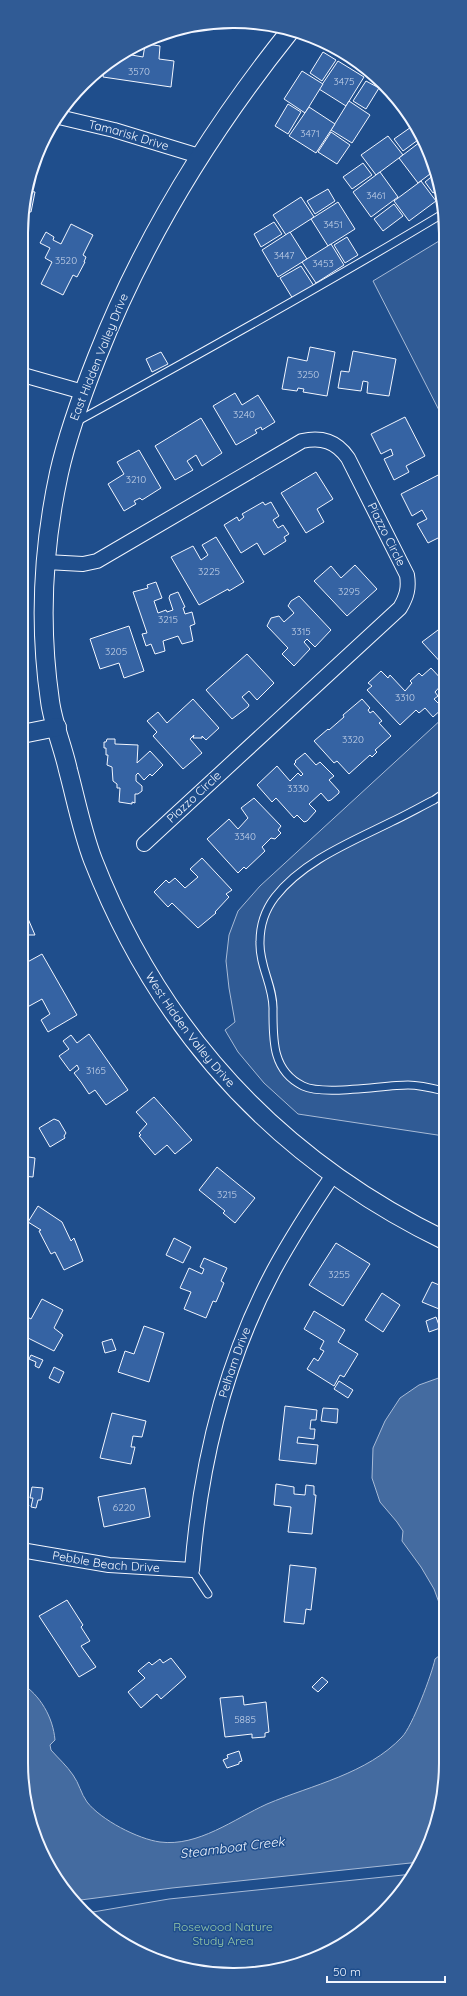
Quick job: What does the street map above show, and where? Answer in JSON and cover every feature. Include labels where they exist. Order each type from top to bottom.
[{"type":"street","name":"East Hidden Valley Drive","points":[[57,727],[50,705],[45,657],[44,611],[46,562],[51,519],[59,473],[72,424],[108,328],[136,268],[165,212],[199,156],[259,70],[287,35]]},
{"type":"street","name":"Tamarisk Drive","points":[[63,118],[114,130],[199,156]]},
{"type":"street","points":[[28,376],[83,392]]},
{"type":"street","name":"Piazzo Circle","points":[[46,562],[83,564],[97,561],[302,441],[315,438],[326,439],[336,444],[348,458],[407,575],[408,586],[406,598],[400,608],[144,844]]},
{"type":"street","points":[[28,733],[57,727]]},
{"type":"street","name":"West Hidden Valley Drive","points":[[57,727],[78,811],[92,858],[137,954],[168,1004],[200,1049],[270,1125],[333,1174],[377,1204],[439,1237]]},
{"type":"street","name":"Pelham Drive","points":[[192,1570],[202,1483],[214,1427],[231,1372],[249,1324],[273,1272],[301,1222],[333,1174]]},
{"type":"street","name":"Pebble Beach Drive","points":[[28,1552],[53,1557],[109,1565],[192,1570]]},
{"type":"lane","points":[[72,424],[260,321],[438,216]]},
{"type":"lane","points":[[439,796],[392,822],[358,838],[301,872],[275,898],[267,910],[262,925],[260,944],[263,963],[273,994],[273,1040],[276,1052],[279,1063],[286,1074],[295,1082],[305,1087],[327,1089],[407,1085],[439,1090]]},
{"type":"lane","points":[[192,1570],[208,1594]]},
{"type":"shaded area","points":[[439,241],[439,410],[373,281]]},
{"type":"shaded area","points":[[439,722],[439,1135],[298,1114],[264,1083],[238,1052],[225,1030],[235,1022],[226,961],[229,935],[238,911],[260,886]]},
{"type":"shaded area","name":"Rosewood Nature Study Area","points":[[405,1875],[397,1888],[379,1908],[359,1926],[348,1933],[324,1947],[300,1957],[274,1964],[247,1968],[220,1968],[193,1964],[167,1957],[143,1947],[119,1933],[108,1926],[93,1912],[169,1899]]},
{"type":"water","points":[[439,1378],[439,1602],[434,1589],[421,1567],[402,1541],[403,1531],[380,1502],[372,1478],[373,1448],[385,1421],[400,1398],[419,1385]]},
{"type":"water","name":"Steamboat Creek","points":[[439,1656],[439,1776],[435,1803],[428,1829],[412,1863],[172,1888],[81,1900],[70,1888],[49,1853],[35,1816],[28,1776],[28,1688],[40,1700],[52,1723],[55,1740],[50,1745],[51,1750],[71,1772],[85,1799],[93,1809],[110,1822],[131,1833],[160,1842],[174,1842],[202,1836],[267,1804],[356,1769],[388,1750],[402,1737],[411,1723],[430,1676],[435,1659]]},
{"type":"building","points":[[153,45],[160,46],[159,59],[174,61],[171,87],[103,77],[103,74],[108,70],[132,55],[143,57],[144,48]]},
{"type":"building","points":[[323,52],[336,60],[322,81],[310,73]]},
{"type":"building","points":[[338,61],[364,77],[346,106],[319,89]]},
{"type":"building","points":[[302,71],[323,84],[305,113],[284,99]]},
{"type":"building","points":[[366,81],[379,88],[366,109],[353,101]]},
{"type":"building","points":[[349,101],[370,115],[352,143],[331,130]]},
{"type":"building","points":[[288,104],[301,112],[288,134],[275,126]]},
{"type":"building","points":[[309,107],[335,124],[316,153],[289,136]]},
{"type":"building","points":[[409,128],[417,141],[403,151],[394,139]]},
{"type":"building","points":[[331,132],[350,145],[337,164],[318,152]]},
{"type":"building","points":[[388,136],[403,155],[376,175],[361,155]]},
{"type":"building","points":[[418,143],[430,174],[418,183],[399,158]]},
{"type":"building","points":[[363,163],[372,175],[352,189],[343,177]]},
{"type":"building","points":[[380,172],[398,197],[371,217],[353,192]]},
{"type":"building","points":[[431,177],[435,192],[433,193],[425,182]]},
{"type":"building","points":[[421,181],[436,201],[409,221],[394,201]]},
{"type":"building","points":[[328,189],[335,201],[315,214],[307,201]]},
{"type":"building","points":[[32,192],[35,192],[31,212],[29,212]]},
{"type":"building","points":[[301,197],[314,217],[286,235],[273,215]]},
{"type":"building","points":[[338,202],[355,229],[328,246],[311,219]]},
{"type":"building","points":[[394,204],[403,216],[383,231],[374,219]]},
{"type":"building","points":[[274,222],[282,234],[261,247],[254,234]]},
{"type":"building","points":[[71,224],[93,235],[83,255],[86,257],[85,262],[77,277],[73,275],[63,295],[41,284],[52,262],[45,258],[50,248],[40,243],[46,232],[54,237],[53,240],[61,244]]},
{"type":"building","points":[[290,232],[307,259],[278,277],[262,250]]},
{"type":"building","points":[[347,237],[358,255],[345,263],[334,245]]},
{"type":"building","points":[[331,244],[344,265],[316,283],[302,262]]},
{"type":"building","points":[[301,266],[314,286],[293,299],[280,278]]},
{"type":"building","points":[[310,347],[335,352],[327,396],[303,392],[304,389],[298,388],[297,391],[282,389],[288,357],[307,361]]},
{"type":"building","points":[[353,351],[396,359],[389,396],[367,393],[368,382],[363,381],[361,391],[338,388],[341,371],[349,372]]},
{"type":"building","points":[[161,352],[168,364],[152,372],[146,359]]},
{"type":"building","points":[[235,393],[242,405],[258,395],[275,422],[262,430],[261,427],[255,430],[257,433],[236,445],[213,406]]},
{"type":"building","points":[[405,417],[425,456],[406,466],[409,472],[394,480],[384,459],[393,455],[391,449],[381,454],[371,434]]},
{"type":"building","points":[[201,418],[222,453],[202,466],[196,455],[187,461],[193,470],[175,480],[155,446]]},
{"type":"building","points":[[139,450],[161,488],[142,500],[140,498],[134,501],[136,504],[124,511],[108,484],[124,474],[117,462]]},
{"type":"building","points":[[316,472],[333,499],[317,509],[324,522],[306,533],[281,493]]},
{"type":"building","points":[[439,475],[439,538],[428,543],[417,524],[427,519],[422,510],[412,516],[401,494]]},
{"type":"building","points":[[263,502],[265,505],[271,502],[279,516],[273,520],[278,528],[283,525],[289,534],[284,537],[286,541],[264,555],[257,543],[241,553],[224,525],[237,517],[239,521],[244,517],[242,514]]},
{"type":"building","points":[[216,537],[244,582],[199,605],[171,557],[193,546],[201,560],[208,555],[202,545]]},
{"type":"building","points":[[355,565],[377,589],[347,616],[314,581],[331,566],[341,578]]},
{"type":"building","points":[[156,582],[162,598],[154,601],[158,613],[166,610],[167,612],[173,610],[169,598],[170,595],[178,592],[185,607],[183,608],[185,614],[192,612],[195,624],[190,626],[193,641],[182,644],[178,636],[163,641],[165,651],[155,654],[151,644],[146,646],[142,634],[147,633],[133,592],[148,588],[147,585]]},
{"type":"building","points":[[299,596],[331,630],[315,647],[307,639],[304,642],[310,649],[294,666],[282,654],[288,648],[267,626],[271,618],[279,616],[284,622],[294,613],[288,606],[291,601]]},
{"type":"building","points":[[129,626],[144,671],[124,678],[119,663],[100,669],[90,639]]},
{"type":"building","points":[[439,629],[439,661],[422,642]]},
{"type":"building","points":[[247,654],[274,683],[257,700],[249,691],[242,697],[249,705],[232,719],[206,690]]},
{"type":"building","points":[[431,668],[439,677],[439,688],[435,692],[438,696],[434,699],[439,704],[439,712],[433,717],[425,708],[419,713],[416,710],[400,725],[367,690],[372,686],[368,683],[381,671],[388,678],[390,675],[405,691],[412,683],[410,681],[419,673],[422,676]]},
{"type":"building","points":[[193,699],[219,728],[206,740],[202,736],[202,738],[193,738],[194,735],[190,739],[202,753],[183,769],[153,736],[157,732],[147,721],[158,712],[167,723]]},
{"type":"building","points":[[362,699],[370,708],[368,710],[370,713],[373,711],[382,721],[379,723],[391,736],[375,750],[377,752],[372,757],[370,755],[349,774],[337,761],[334,763],[314,741],[344,717],[343,715]]},
{"type":"building","points":[[107,739],[115,739],[115,744],[138,745],[137,763],[150,751],[163,765],[152,776],[150,774],[144,780],[138,773],[136,775],[136,781],[142,786],[142,791],[135,794],[135,803],[119,802],[120,788],[117,788],[117,784],[113,781],[112,767],[107,765],[108,755],[106,755],[104,742],[106,742]]},
{"type":"building","points":[[305,753],[316,765],[320,762],[334,776],[329,780],[339,791],[339,793],[328,801],[321,793],[309,804],[316,811],[307,821],[304,822],[297,815],[294,818],[276,798],[272,802],[257,785],[277,766],[290,781],[298,773],[301,776],[303,774],[294,764],[296,762],[295,761]]},
{"type":"building","points":[[254,798],[281,826],[278,830],[281,833],[275,839],[271,838],[262,847],[265,851],[246,869],[244,867],[238,873],[207,839],[229,819],[238,829],[248,818],[241,808]]},
{"type":"building","points":[[202,858],[232,890],[226,894],[229,897],[215,912],[216,913],[198,928],[172,903],[168,907],[154,892],[166,880],[169,883],[175,878],[185,888],[198,877],[190,869]]},
{"type":"building","points":[[28,919],[35,935],[28,935]]},
{"type":"building","points":[[42,954],[77,1015],[48,1032],[41,1020],[50,1014],[42,999],[28,1007],[28,962]]},
{"type":"building","points":[[89,1034],[128,1090],[106,1105],[95,1090],[89,1094],[74,1073],[79,1069],[77,1065],[70,1071],[59,1056],[69,1049],[63,1041],[71,1035],[77,1043]]},
{"type":"building","points":[[154,1097],[192,1140],[175,1154],[167,1145],[155,1155],[139,1136],[141,1135],[139,1133],[147,1124],[136,1112]]},
{"type":"building","points":[[54,1119],[59,1121],[66,1133],[64,1136],[65,1138],[50,1147],[39,1128]]},
{"type":"building","points":[[28,1157],[35,1158],[33,1177],[28,1177]]},
{"type":"building","points":[[217,1167],[255,1198],[235,1223],[223,1213],[225,1211],[199,1190]]},
{"type":"building","points":[[38,1206],[62,1222],[71,1241],[74,1238],[83,1261],[64,1270],[55,1252],[51,1254],[39,1231],[41,1230],[28,1222]]},
{"type":"building","points":[[174,1238],[191,1247],[183,1263],[166,1255]]},
{"type":"building","points":[[336,1243],[370,1264],[343,1306],[309,1285]]},
{"type":"building","points":[[204,1258],[227,1268],[221,1281],[224,1283],[216,1302],[213,1301],[206,1318],[184,1309],[191,1292],[180,1288],[189,1268],[202,1274],[204,1269],[200,1267]]},
{"type":"building","points":[[432,1282],[439,1285],[439,1309],[422,1302]]},
{"type":"building","points":[[382,1293],[400,1305],[383,1332],[365,1320]]},
{"type":"building","points":[[42,1299],[63,1310],[54,1328],[63,1335],[54,1351],[28,1338],[28,1317],[31,1319]]},
{"type":"building","points":[[314,1311],[345,1330],[338,1342],[358,1354],[344,1377],[340,1375],[334,1386],[307,1369],[314,1358],[318,1361],[324,1351],[320,1349],[324,1341],[304,1329]]},
{"type":"building","points":[[436,1317],[439,1328],[429,1332],[426,1321]]},
{"type":"building","points":[[144,1326],[164,1333],[149,1382],[118,1372],[125,1351],[134,1354]]},
{"type":"building","points":[[112,1339],[116,1350],[105,1353],[102,1342]]},
{"type":"building","points":[[31,1355],[43,1360],[39,1368],[35,1366],[36,1362],[29,1359]]},
{"type":"building","points":[[54,1367],[64,1372],[59,1383],[49,1378]]},
{"type":"building","points":[[339,1381],[353,1390],[348,1398],[334,1389]]},
{"type":"building","points":[[285,1406],[317,1410],[316,1420],[311,1420],[310,1429],[315,1429],[314,1439],[298,1437],[297,1443],[318,1445],[316,1464],[279,1460]]},
{"type":"building","points":[[323,1408],[338,1409],[337,1423],[321,1421]]},
{"type":"building","points":[[112,1413],[146,1421],[142,1437],[133,1436],[131,1447],[135,1447],[131,1464],[100,1458]]},
{"type":"building","points":[[276,1484],[294,1487],[294,1494],[305,1495],[306,1485],[314,1486],[314,1495],[316,1495],[312,1534],[288,1532],[291,1507],[274,1505]]},
{"type":"building","points":[[32,1487],[43,1488],[41,1500],[38,1500],[36,1508],[31,1507],[33,1498],[30,1498]]},
{"type":"building","points":[[145,1488],[150,1517],[104,1527],[98,1497]]},
{"type":"building","points":[[290,1565],[316,1568],[311,1610],[306,1609],[304,1624],[284,1622]]},
{"type":"building","points":[[67,1600],[83,1625],[81,1627],[90,1641],[81,1646],[96,1667],[79,1677],[39,1616]]},
{"type":"building","points":[[171,1658],[186,1677],[161,1699],[157,1694],[141,1708],[128,1692],[145,1678],[138,1671],[149,1662],[152,1665],[160,1659],[163,1663]]},
{"type":"building","points":[[322,1677],[328,1682],[318,1692],[312,1687]]},
{"type":"building","points":[[243,1696],[244,1705],[266,1702],[269,1732],[265,1733],[265,1737],[252,1738],[252,1734],[225,1737],[220,1698]]},
{"type":"building","points":[[239,1751],[242,1761],[239,1762],[239,1764],[227,1768],[223,1760],[228,1758],[227,1755]]}]
